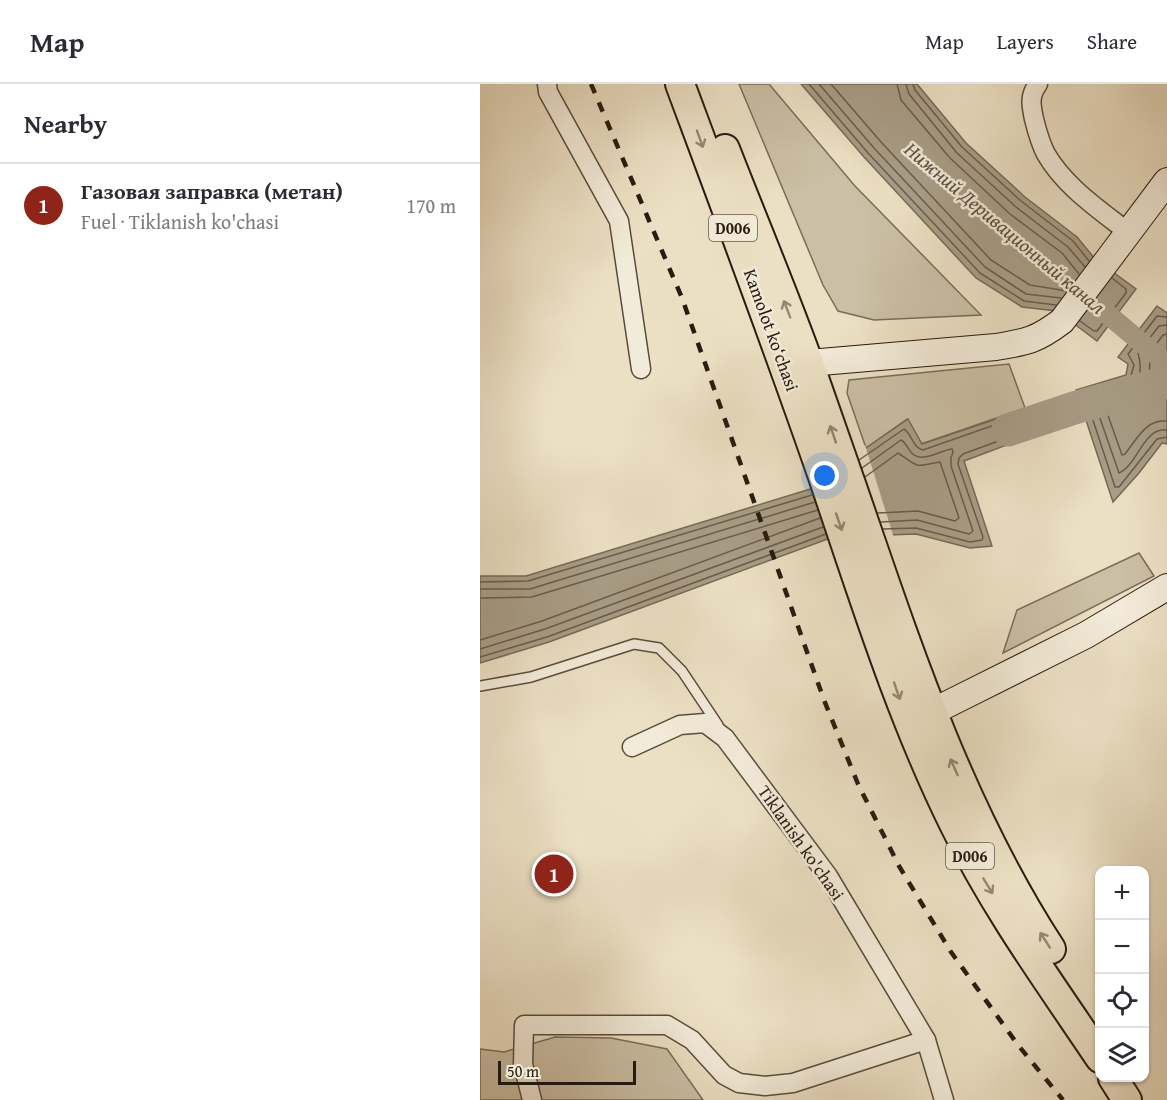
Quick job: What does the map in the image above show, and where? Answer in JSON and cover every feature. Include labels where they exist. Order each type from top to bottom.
[{"type":"main road","name":"Kamolot ko‘chasi","points":[[680,84],[798,367],[920,719]]},
{"type":"main road","name":"D006","points":[[699,84],[798,367]]},
{"type":"main road","name":"D006","points":[[920,719],[964,790],[1014,890],[1095,1016]]},
{"type":"main road","name":"D006","points":[[920,719],[955,827],[1011,925],[1095,1051]]},
{"type":"main road","points":[[1116,1082],[1127,1100]]},
{"type":"main road","points":[[1136,1082],[1143,1100]]},
{"type":"street","points":[[547,84],[548,92],[619,221],[641,369]]},
{"type":"street","points":[[1038,84],[1031,98],[1040,140],[1046,153],[1084,197],[1129,233]]},
{"type":"street","points":[[798,367],[1021,343],[1042,336],[1062,321],[1167,181]]},
{"type":"street","points":[[920,719],[1086,635],[1167,587]]},
{"type":"street","name":"Tiklanish ko'chasi","points":[[632,747],[680,725],[705,723],[726,738],[828,876],[926,1040],[944,1100]]},
{"type":"street","points":[[532,1100],[523,1064],[524,1025],[667,1025],[693,1040],[724,1075],[739,1083],[765,1086],[793,1083],[926,1040]]},
{"type":"lane","points":[[480,686],[531,677],[634,644],[659,648],[682,671],[726,738]]},
{"type":"shaded area","points":[[739,84],[769,84],[855,186],[981,315],[874,320],[838,311],[823,285]]},
{"type":"shaded area","points":[[1009,364],[1025,408],[921,444],[907,419],[866,448],[847,393],[849,380]]},
{"type":"shaded area","points":[[1139,553],[1154,576],[1003,653],[1017,610]]},
{"type":"shaded area","points":[[555,1037],[611,1038],[667,1049],[703,1100],[480,1100],[480,1049],[504,1052]]},
{"type":"water","points":[[801,84],[917,84],[966,143],[1025,197],[1077,237],[1095,259],[1136,289],[1097,341],[1057,311],[1022,307],[976,278],[864,157]]},
{"type":"water","points":[[1157,306],[1167,313],[1167,444],[1162,443],[1113,502],[1076,390],[1126,375],[1128,364],[1118,357]]},
{"type":"water","points":[[1047,402],[1055,427],[964,461],[992,546],[970,548],[916,534],[833,537],[549,642],[480,663],[480,576],[526,576],[817,487],[866,448],[908,419],[922,444]]},
{"type":"pier","points":[[865,445],[894,538],[834,540],[816,484]]},
{"type":"waterway","name":"Нижний Деривационный канал","points":[[1093,302],[1167,364]]},
{"type":"waterway","points":[[1008,430],[1074,408],[1167,382]]},
{"type":"railway","points":[[591,84],[682,298],[824,700],[858,784],[899,866],[951,952],[1018,1045],[1063,1100]]},
{"type":"place","name":"Газовая заправка (метан)","points":[[554,874]]}]
